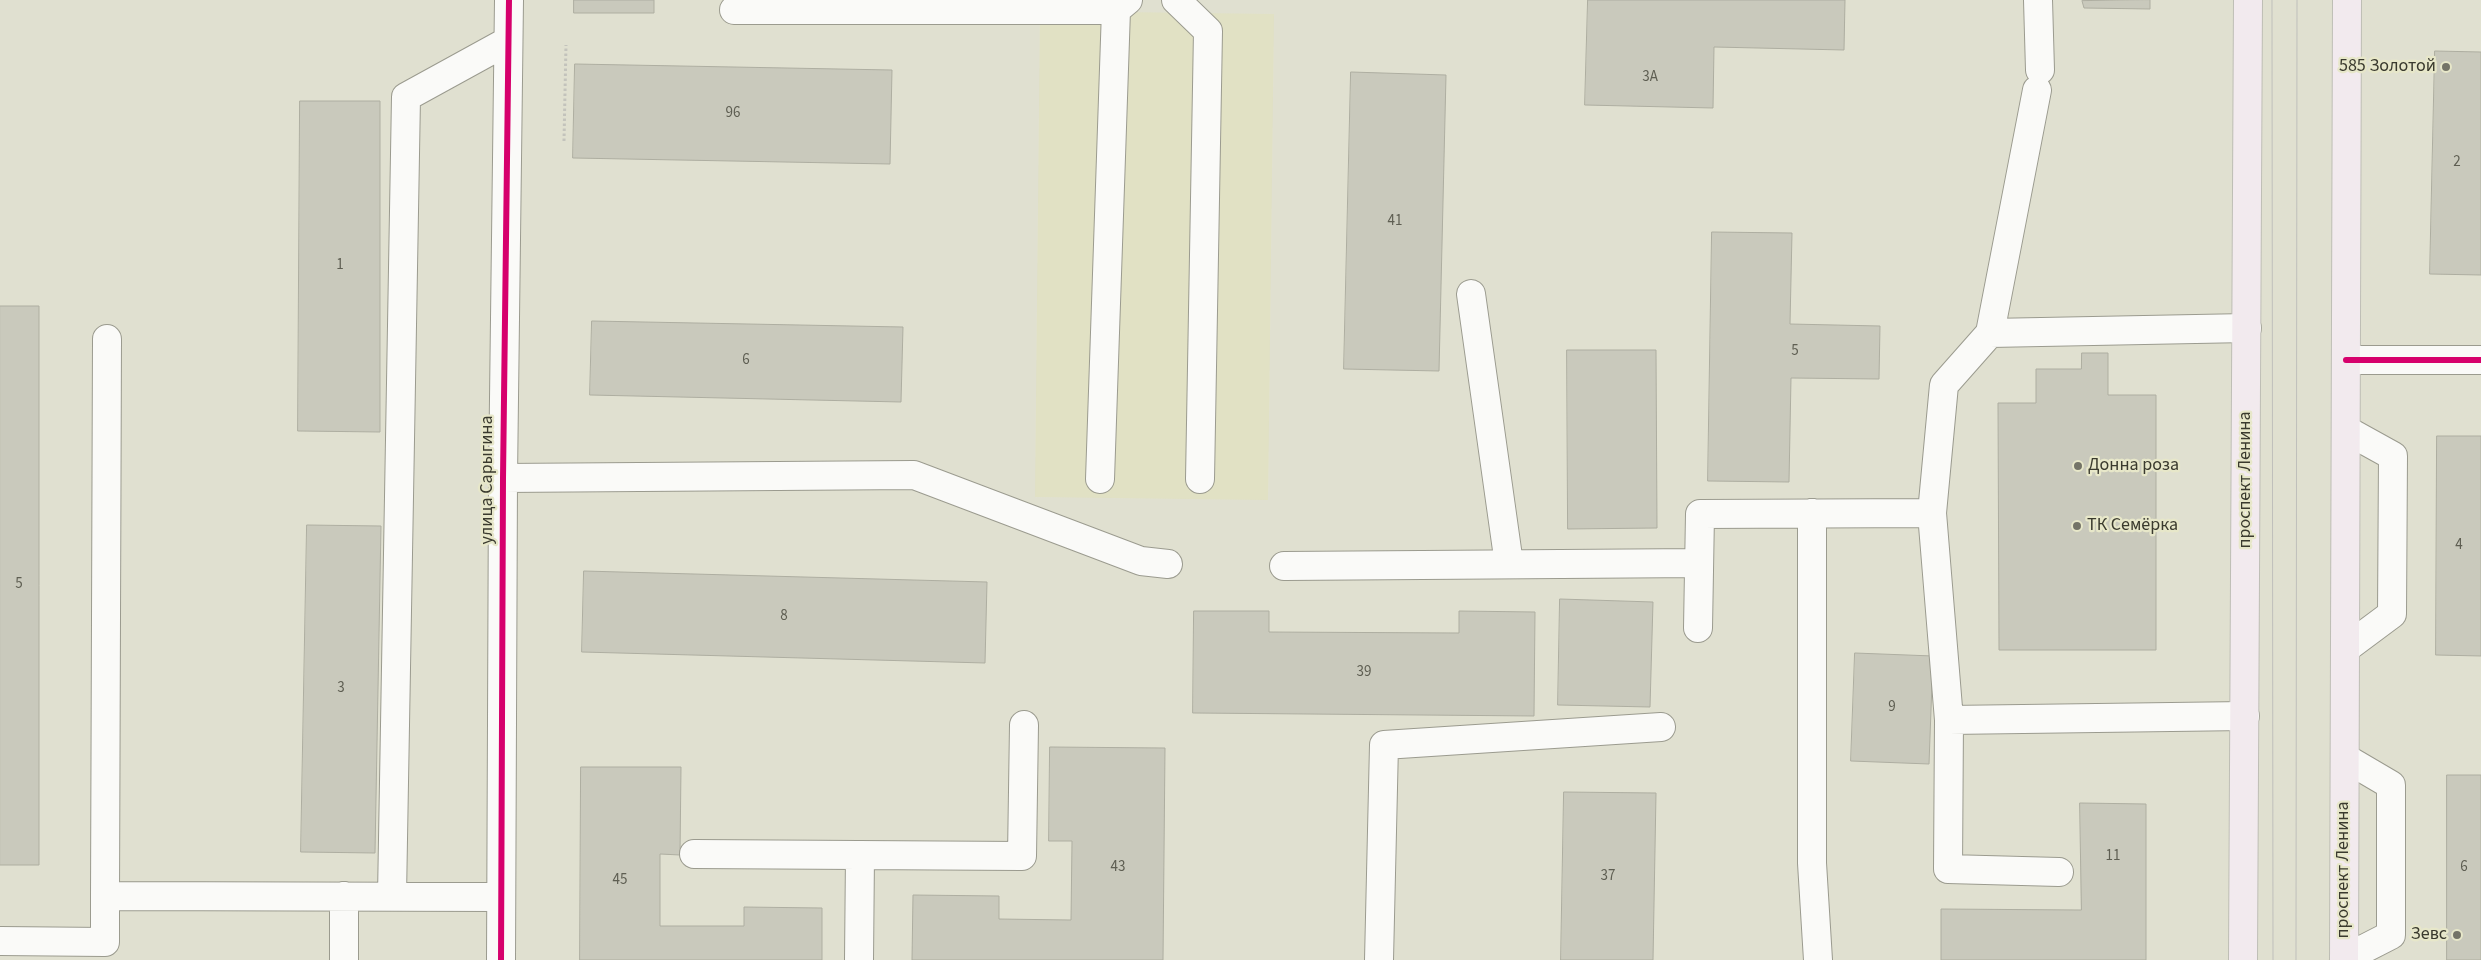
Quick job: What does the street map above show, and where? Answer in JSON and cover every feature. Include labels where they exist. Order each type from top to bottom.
[{"type":"main road","name":"проспект Ленина","points":[[2244,960],[2248,0]]},
{"type":"main road","name":"проспект Ленина","points":[[2344,960],[2347,0]]},
{"type":"street","name":"улица Сарыгина","points":[[501,960],[503,478],[509,0]]},
{"type":"street","points":[[1176,0],[1208,31],[1200,479]]},
{"type":"street","points":[[2038,0],[2038,80],[1990,333],[1944,385],[1932,512],[1949,720],[1948,869],[2059,872]]},
{"type":"street","points":[[734,10],[1122,5],[1100,479]]},
{"type":"street","points":[[392,896],[406,97],[508,41]]},
{"type":"street","points":[[1471,294],[1509,564]]},
{"type":"street","points":[[1990,333],[2247,328]]},
{"type":"street","points":[[0,941],[105,951],[107,339]]},
{"type":"street","points":[[2346,360],[2481,360]]},
{"type":"street","points":[[2345,649],[2392,614],[2393,456],[2346,430]]},
{"type":"street","points":[[503,478],[914,475],[1141,561],[1168,564]]},
{"type":"street","points":[[1698,628],[1700,514],[1932,512]]},
{"type":"street","points":[[1812,513],[1812,863],[1818,960]]},
{"type":"street","points":[[1284,566],[1699,563]]},
{"type":"street","points":[[1949,720],[2244,716]]},
{"type":"street","points":[[694,854],[1022,856],[1024,725]]},
{"type":"street","points":[[1379,960],[1384,745],[1661,727]]},
{"type":"street","points":[[2344,960],[2391,936],[2391,785],[2345,758]]},
{"type":"street","points":[[859,960],[860,855]]},
{"type":"street","points":[[105,896],[501,896]]},
{"type":"street","points":[[344,896],[344,960]]},
{"type":"path","points":[[564,141],[566,45]]},
{"type":"shaded area","points":[[1040,11],[1274,14],[1268,500],[1035,497]]},
{"type":"building","points":[[574,0],[654,0],[654,13],[574,13]]},
{"type":"building","points":[[1588,0],[1845,0],[1844,50],[1714,47],[1713,108],[1585,105]]},
{"type":"building","points":[[2150,0],[2150,9],[2084,8],[2082,1]]},
{"type":"building","points":[[2435,51],[2481,52],[2481,275],[2430,274]]},
{"type":"building","points":[[575,64],[892,70],[890,164],[573,158]]},
{"type":"building","points":[[1351,72],[1446,75],[1439,371],[1344,369]]},
{"type":"building","points":[[300,101],[380,101],[380,432],[298,431]]},
{"type":"building","points":[[1712,232],[1792,233],[1790,324],[1880,326],[1879,379],[1791,378],[1789,482],[1708,481]]},
{"type":"building","points":[[0,306],[39,306],[39,865],[0,865]]},
{"type":"building","points":[[592,321],[903,327],[901,402],[590,395]]},
{"type":"building","points":[[1567,350],[1656,350],[1657,528],[1568,529]]},
{"type":"building","name":"ТК Семёрка","points":[[2082,353],[2108,353],[2108,395],[2156,395],[2156,650],[1999,650],[1998,403],[2036,403],[2036,369],[2081,369]]},
{"type":"building","points":[[2437,436],[2481,436],[2481,656],[2436,655]]},
{"type":"building","points":[[307,525],[381,526],[375,853],[301,852]]},
{"type":"building","points":[[584,571],[987,582],[985,663],[582,652]]},
{"type":"building","points":[[1560,599],[1653,602],[1650,707],[1558,705]]},
{"type":"building","points":[[1194,611],[1269,611],[1269,632],[1459,633],[1459,611],[1535,612],[1534,716],[1193,713]]},
{"type":"building","points":[[1855,653],[1933,656],[1929,764],[1851,761]]},
{"type":"building","points":[[1050,747],[1165,748],[1163,960],[912,960],[913,895],[999,896],[999,919],[1071,920],[1072,841],[1049,841]]},
{"type":"building","points":[[581,767],[681,767],[680,855],[660,854],[660,926],[744,926],[744,907],[822,908],[822,960],[580,960]]},
{"type":"building","points":[[2447,775],[2481,775],[2481,960],[2447,960]]},
{"type":"building","points":[[1564,792],[1656,793],[1653,960],[1561,960]]},
{"type":"building","points":[[2080,803],[2146,804],[2146,960],[1941,960],[1941,909],[2081,910]]},
{"type":"tram line","points":[[2272,0],[2273,960]]},
{"type":"tram line","points":[[2296,960],[2297,0]]},
{"type":"cycle path","points":[[501,960],[503,478],[509,0]]},
{"type":"cycle path","points":[[2346,360],[2481,360]]},
{"type":"place","name":"585 Золотой","points":[[2446,67]]},
{"type":"place","name":"Донна роза","points":[[2078,466]]},
{"type":"place","name":"ТК Семёрка","points":[[2077,526]]},
{"type":"place","name":"Зевс","points":[[2457,935]]}]
